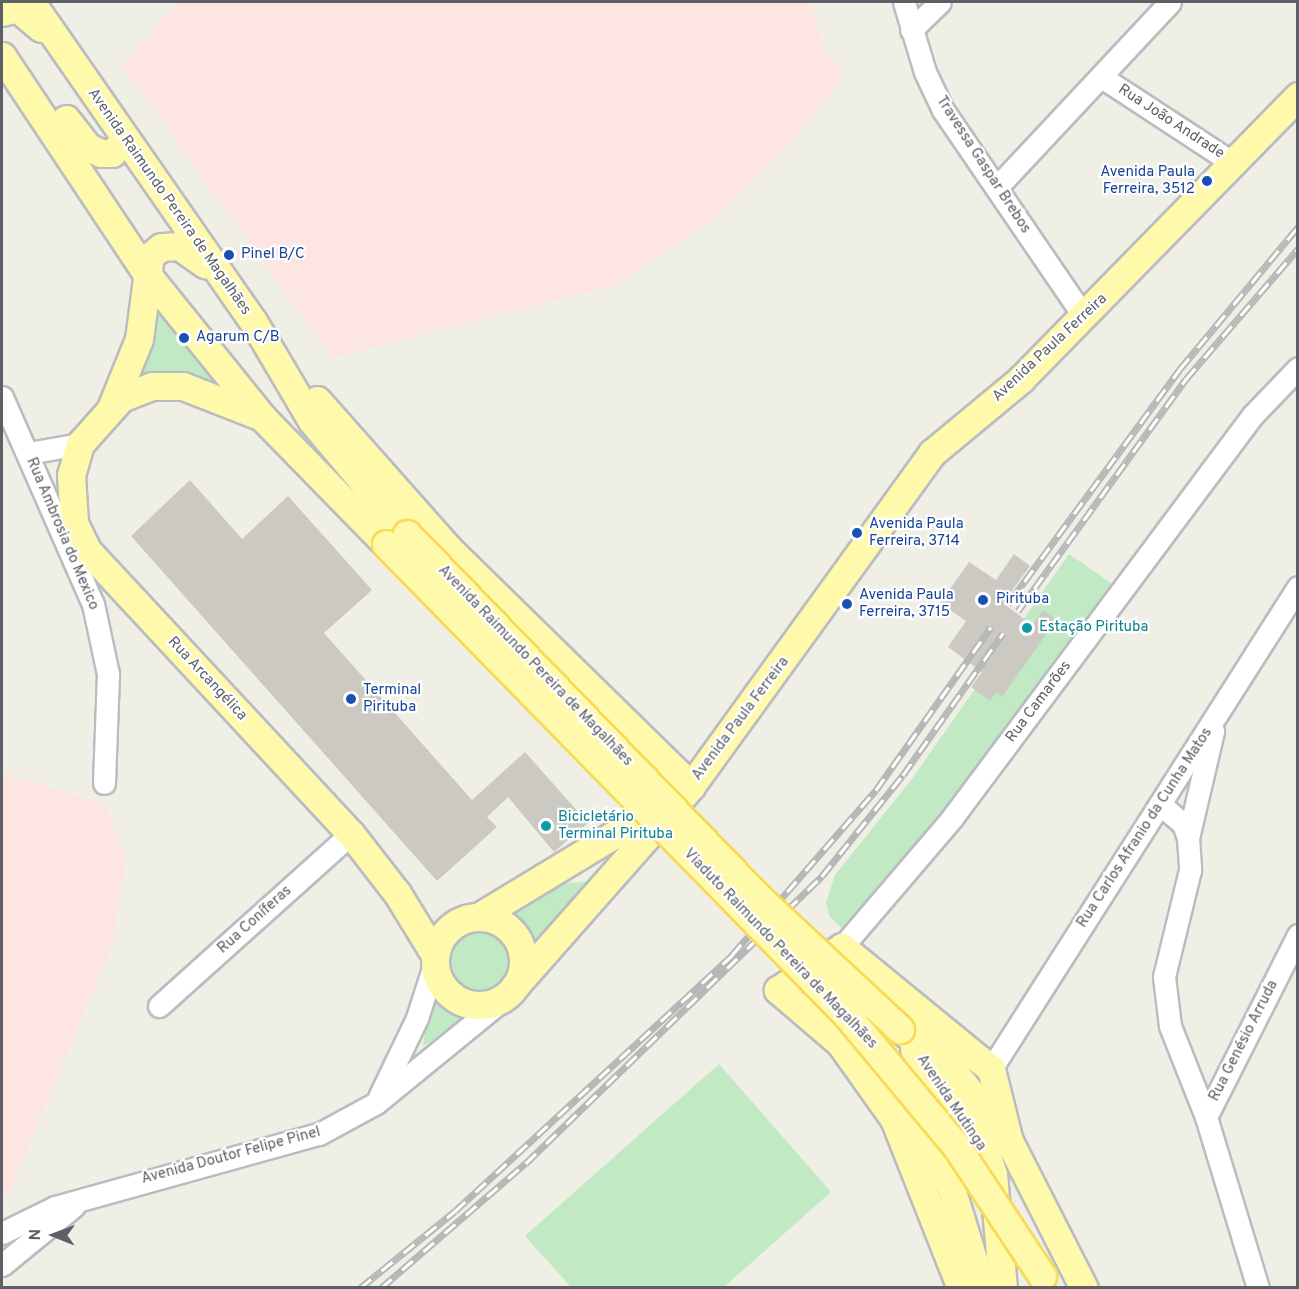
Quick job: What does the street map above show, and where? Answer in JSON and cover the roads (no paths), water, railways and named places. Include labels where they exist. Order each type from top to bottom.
[{"type":"main road","name":"Avenida Raimundo Pereira de Magalhães","points":[[31,2],[124,141],[253,321],[312,422],[396,539]]},
{"type":"main road","points":[[2,12],[16,8],[28,15],[70,60]]},
{"type":"main road","name":"Avenida Raimundo Pereira de Magalhães","points":[[7,64],[147,273],[262,417],[396,539],[761,900],[900,1029],[921,1052],[951,1068],[1009,1141],[1084,1287]]},
{"type":"main road","points":[[7,64],[38,82],[88,147],[112,153],[124,141]]},
{"type":"main road","name":"Avenida Paula Ferreira","points":[[692,786],[932,453],[1021,379],[1298,96]]},
{"type":"main road","points":[[110,409],[139,339],[150,256],[161,247],[179,246],[194,254],[232,291]]},
{"type":"main road","points":[[253,321],[371,466],[449,549],[692,786],[468,920],[435,958],[438,980],[456,999],[481,1005],[510,992],[523,964],[518,940],[501,923],[468,920]]},
{"type":"main road","points":[[80,444],[110,409],[135,391],[168,384],[210,392],[262,417]]},
{"type":"main road","name":"Rua Arcangélica","points":[[80,444],[71,475],[74,523],[102,566],[351,834],[398,893],[435,958]]},
{"type":"main road","name":"Viaduto Raimundo Pereira de Magalhães","points":[[396,539],[846,1014],[901,1077],[956,1146],[1046,1282]]},
{"type":"main road","name":"Avenida Doutor Felipe Pinel","points":[[510,992],[692,786]]},
{"type":"main road","name":"Rua Arcangélica","points":[[398,893],[468,920]]},
{"type":"main road","points":[[961,1287],[894,1119],[840,1043],[778,990],[842,947],[991,1069],[1009,1141]]},
{"type":"main road","name":"Avenida Mutinga","points":[[921,1052],[985,1150],[993,1174],[1003,1287]]},
{"type":"main road","points":[[951,1068],[991,1069]]},
{"type":"main road","name":"Avenida Mutinga","points":[[901,1077],[952,1191],[982,1287]]},
{"type":"street","name":"Travessa Gaspar Brebos","points":[[904,2],[911,30],[943,110],[1084,317]]},
{"type":"street","points":[[911,30],[940,2]]},
{"type":"street","name":"Rua João Andrade","points":[[1170,2],[1103,78],[1233,164]]},
{"type":"street","points":[[997,187],[1103,78]]},
{"type":"street","name":"Rua Camarões","points":[[842,947],[952,818],[1252,416],[1298,368]]},
{"type":"street","name":"Rua Ambrosia do Mexico","points":[[2,397],[28,453],[63,545],[93,604],[108,674],[104,783]]},
{"type":"street","points":[[28,453],[80,444]]},
{"type":"street","points":[[93,604],[102,566]]},
{"type":"street","name":"Rua Carlos Afranio da Cunha Matos","points":[[991,1069],[1298,588]]},
{"type":"street","points":[[1188,838],[1217,715]]},
{"type":"street","points":[[1160,804],[1183,824],[1188,838],[1190,870],[1164,977],[1170,1026],[1206,1116]]},
{"type":"street","name":"Rua Coníferas","points":[[159,1006],[351,834]]},
{"type":"street","name":"Rua Genésio Arruda","points":[[1258,1287],[1206,1116],[1298,935]]},
{"type":"street","points":[[376,1103],[417,1018],[435,958]]},
{"type":"street","name":"Avenida Doutor Felipe Pinel","points":[[9,1244],[80,1199],[319,1134],[376,1103],[510,992]]},
{"type":"railway","points":[[1008,604],[1180,369],[1298,227]]},
{"type":"railway","points":[[1018,611],[1186,379],[1298,249]]},
{"type":"railway","points":[[360,1288],[455,1211],[732,955],[876,790],[991,627]]},
{"type":"railway","points":[[381,1288],[526,1163],[822,876],[903,775],[1003,633]]},
{"type":"place","name":"Avenida Paula Ferreira, 3512","points":[[1207,181]]},
{"type":"place","name":"Pinel B/C","points":[[229,255]]},
{"type":"place","name":"Agarum C/B","points":[[184,338]]},
{"type":"place","name":"Avenida Paula Ferreira, 3714","points":[[857,533]]},
{"type":"place","name":"Pirituba","points":[[983,600]]},
{"type":"place","name":"Avenida Paula Ferreira, 3715","points":[[847,604]]},
{"type":"place","name":"Estação Pirituba","points":[[1027,628]]},
{"type":"place","name":"Terminal Pirituba","points":[[351,699]]},
{"type":"place","name":"Bicicletário Terminal Pirituba","points":[[546,826]]}]
